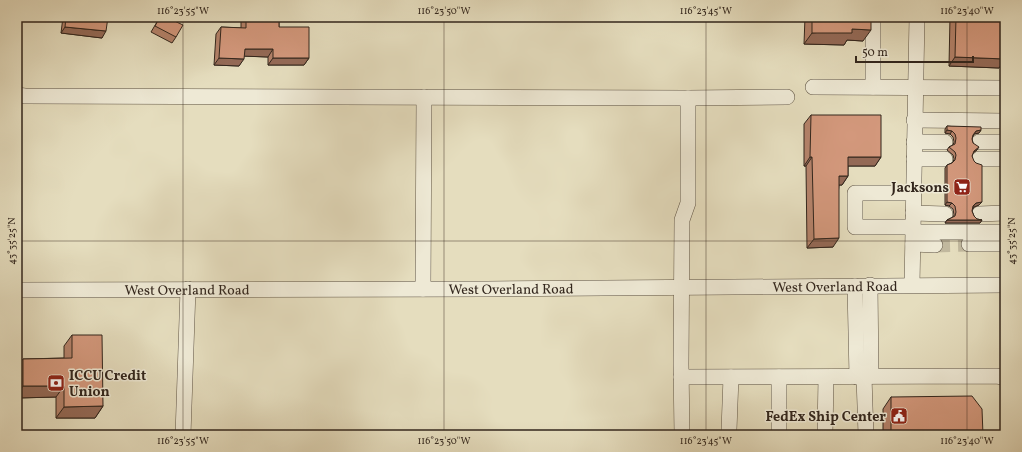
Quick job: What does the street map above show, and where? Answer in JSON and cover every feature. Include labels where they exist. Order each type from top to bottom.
[{"type":"street","points":[[873,17],[873,87]]},
{"type":"street","points":[[912,285],[917,17]]},
{"type":"street","points":[[813,87],[1005,88]]},
{"type":"street","points":[[17,95],[688,98],[787,97]]},
{"type":"street","points":[[423,289],[424,97]]},
{"type":"street","points":[[682,435],[682,220],[688,203],[688,98]]},
{"type":"street","points":[[914,120],[1005,121]]},
{"type":"street","points":[[914,142],[945,142]]},
{"type":"street","points":[[979,142],[1005,142]]},
{"type":"street","points":[[914,159],[945,159]]},
{"type":"street","points":[[979,159],[1005,159]]},
{"type":"street","points":[[914,193],[855,193],[855,227],[1005,232]]},
{"type":"street","points":[[979,214],[1005,213]]},
{"type":"street","points":[[913,229],[945,214]]},
{"type":"street","points":[[913,229],[935,245]]},
{"type":"street","points":[[969,244],[1005,244]]},
{"type":"street","name":"West Overland Road","points":[[17,290],[1005,285]]},
{"type":"street","points":[[855,286],[864,377],[866,435]]},
{"type":"street","points":[[864,377],[870,286]]},
{"type":"street","points":[[183,435],[188,289]]},
{"type":"street","points":[[681,377],[997,376],[1005,378]]},
{"type":"street","points":[[729,430],[731,377]]},
{"type":"street","points":[[779,377],[780,435]]},
{"type":"street","points":[[825,435],[826,377]]},
{"type":"building","points":[[66,17],[108,17],[106,31],[65,27]]},
{"type":"building","points":[[160,17],[166,17],[183,25],[176,37],[155,26]]},
{"type":"building","points":[[246,17],[279,17],[279,27],[309,27],[309,58],[273,58],[273,49],[245,49],[244,59],[219,58],[221,27],[246,28]]},
{"type":"building","points":[[812,17],[871,18],[871,30],[852,29],[852,33],[812,33]]},
{"type":"building","points":[[956,17],[1005,17],[1005,59],[955,57]]},
{"type":"building","points":[[811,115],[881,115],[881,157],[848,157],[848,176],[839,176],[839,238],[814,239],[812,157],[810,157]]},
{"type":"building","name":"Jacksons","points":[[947,126],[981,127],[981,130],[976,131],[973,135],[973,143],[979,147],[974,151],[972,156],[976,163],[982,165],[982,202],[976,203],[973,206],[972,211],[977,219],[982,220],[947,220],[955,216],[956,212],[955,206],[952,203],[947,202],[947,165],[955,160],[955,152],[949,147],[955,144],[956,138],[952,131],[947,130]]},
{"type":"building","name":"ICCU Credit Union","points":[[72,335],[102,335],[103,406],[64,407],[64,386],[23,386],[23,359],[72,358]]},
{"type":"building","points":[[972,396],[982,409],[983,435],[891,435],[891,397]]},
{"type":"tunnel","points":[[935,245],[969,244]]},
{"type":"place","name":"Jacksons","points":[[962,187]]},
{"type":"place","name":"ICCU Credit Union","points":[[56,383]]},
{"type":"place","name":"FedEx Ship Center","points":[[899,416]]}]
